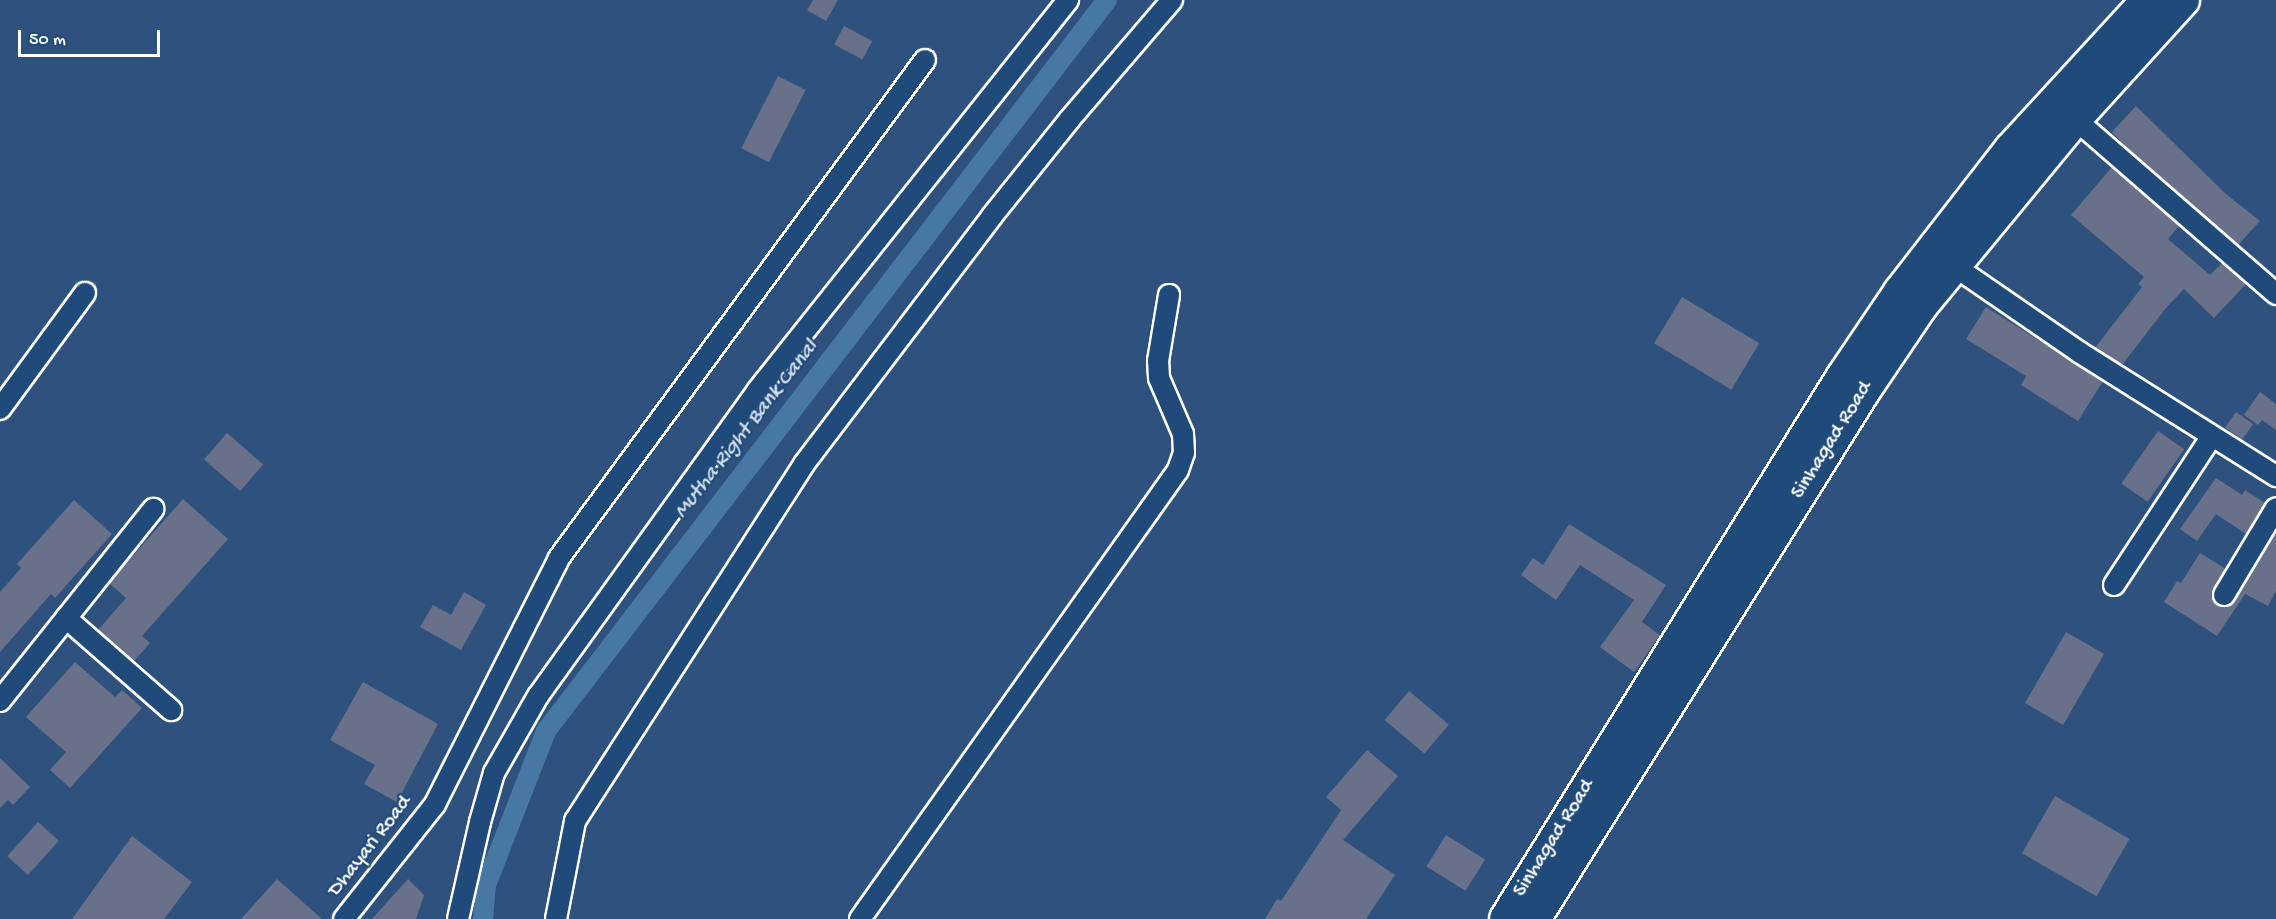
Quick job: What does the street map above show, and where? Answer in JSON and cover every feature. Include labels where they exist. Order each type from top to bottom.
[{"type":"main road","name":"Sinhagad Road","points":[[1506,919],[1580,823],[1853,385],[1900,292],[1954,220],[2012,149],[2148,0]]},
{"type":"main road","name":"Sinhagad Road","points":[[1853,385],[2075,119],[2179,1]]},
{"type":"main road","name":"Sinhagad Road","points":[[1534,919],[1580,823]]},
{"type":"street","points":[[458,919],[480,822],[494,773],[538,696],[758,391],[1068,0]]},
{"type":"street","points":[[556,919],[575,821],[804,464],[992,216],[1172,0]]},
{"type":"street","name":"Dhayari Road","points":[[344,919],[435,804],[559,558],[925,60]]},
{"type":"street","points":[[2075,119],[2276,294]]},
{"type":"street","points":[[1954,266],[2079,352],[2276,476]]},
{"type":"street","points":[[0,408],[85,293]]},
{"type":"street","points":[[860,919],[1178,470],[1184,453],[1183,434],[1160,378],[1158,361],[1169,295]]},
{"type":"street","points":[[2114,585],[2212,436]]},
{"type":"street","points":[[2224,595],[2276,508]]},
{"type":"street","points":[[0,701],[153,509]]},
{"type":"street","points":[[66,618],[171,710]]},
{"type":"building","points":[[813,0],[838,0],[826,21],[807,10]]},
{"type":"building","points":[[844,26],[872,41],[862,60],[834,45]]},
{"type":"building","points":[[778,76],[806,90],[769,162],[741,148]]},
{"type":"building","points":[[2136,106],[2226,194],[2260,221],[2238,245],[2128,149],[2112,132]]},
{"type":"building","points":[[2112,167],[2179,226],[2168,239],[2210,275],[2222,263],[2246,284],[2214,318],[2184,289],[2166,308],[2122,365],[2095,348],[2142,287],[2138,284],[2144,277],[2071,215]]},
{"type":"building","points":[[1682,297],[1759,343],[1731,390],[1654,343]]},
{"type":"building","points":[[1986,307],[2103,381],[2078,421],[2021,385],[2026,376],[1966,339]]},
{"type":"building","points":[[2260,392],[2276,404],[2276,430],[2262,420],[2258,425],[2244,415]]},
{"type":"building","points":[[2236,412],[2253,424],[2242,440],[2225,428]]},
{"type":"building","points":[[2158,431],[2184,449],[2148,502],[2121,483]]},
{"type":"building","points":[[227,433],[263,464],[240,491],[204,459]]},
{"type":"building","points":[[2216,478],[2242,495],[2245,490],[2265,503],[2246,534],[2216,514],[2197,541],[2180,529]]},
{"type":"building","points":[[183,499],[228,539],[142,636],[150,643],[134,661],[98,630],[126,598],[109,583]]},
{"type":"building","points":[[74,500],[112,534],[55,598],[51,594],[0,652],[0,592],[21,568],[17,564]]},
{"type":"building","points":[[1569,524],[1666,585],[1642,622],[1660,635],[1634,672],[1600,647],[1634,600],[1580,565],[1556,600],[1521,575],[1533,558],[1543,565]]},
{"type":"building","points":[[2276,531],[2276,591],[2268,606],[2245,594],[2217,636],[2164,602],[2177,581],[2181,583],[2200,553],[2226,569],[2212,595],[2218,606],[2230,605]]},
{"type":"building","points":[[464,592],[486,605],[461,650],[420,627],[433,605],[451,615]]},
{"type":"building","points":[[2066,632],[2104,654],[2063,725],[2025,703]]},
{"type":"building","points":[[75,662],[115,697],[122,690],[142,708],[70,788],[50,770],[66,752],[26,717]]},
{"type":"building","points":[[363,682],[438,724],[397,802],[364,784],[375,765],[330,740]]},
{"type":"building","points":[[1409,691],[1449,724],[1424,754],[1385,720]]},
{"type":"building","points":[[1367,750],[1398,776],[1343,840],[1395,875],[1366,919],[1265,919],[1277,899],[1281,901],[1341,810],[1326,797]]},
{"type":"building","points":[[0,758],[30,787],[13,805],[8,800],[0,808]]},
{"type":"building","points":[[2055,796],[2129,839],[2096,896],[2022,853]]},
{"type":"building","points":[[38,822],[59,841],[28,875],[7,856]]},
{"type":"building","points":[[1446,835],[1485,859],[1465,891],[1426,866]]},
{"type":"building","points":[[132,836],[192,882],[164,919],[72,919]]},
{"type":"building","points":[[277,879],[322,919],[241,919]]},
{"type":"building","points":[[408,879],[424,895],[416,919],[372,919]]},
{"type":"waterway","name":"Mutha Right Bank Canal","points":[[483,919],[486,885],[546,731],[1107,0]]}]
